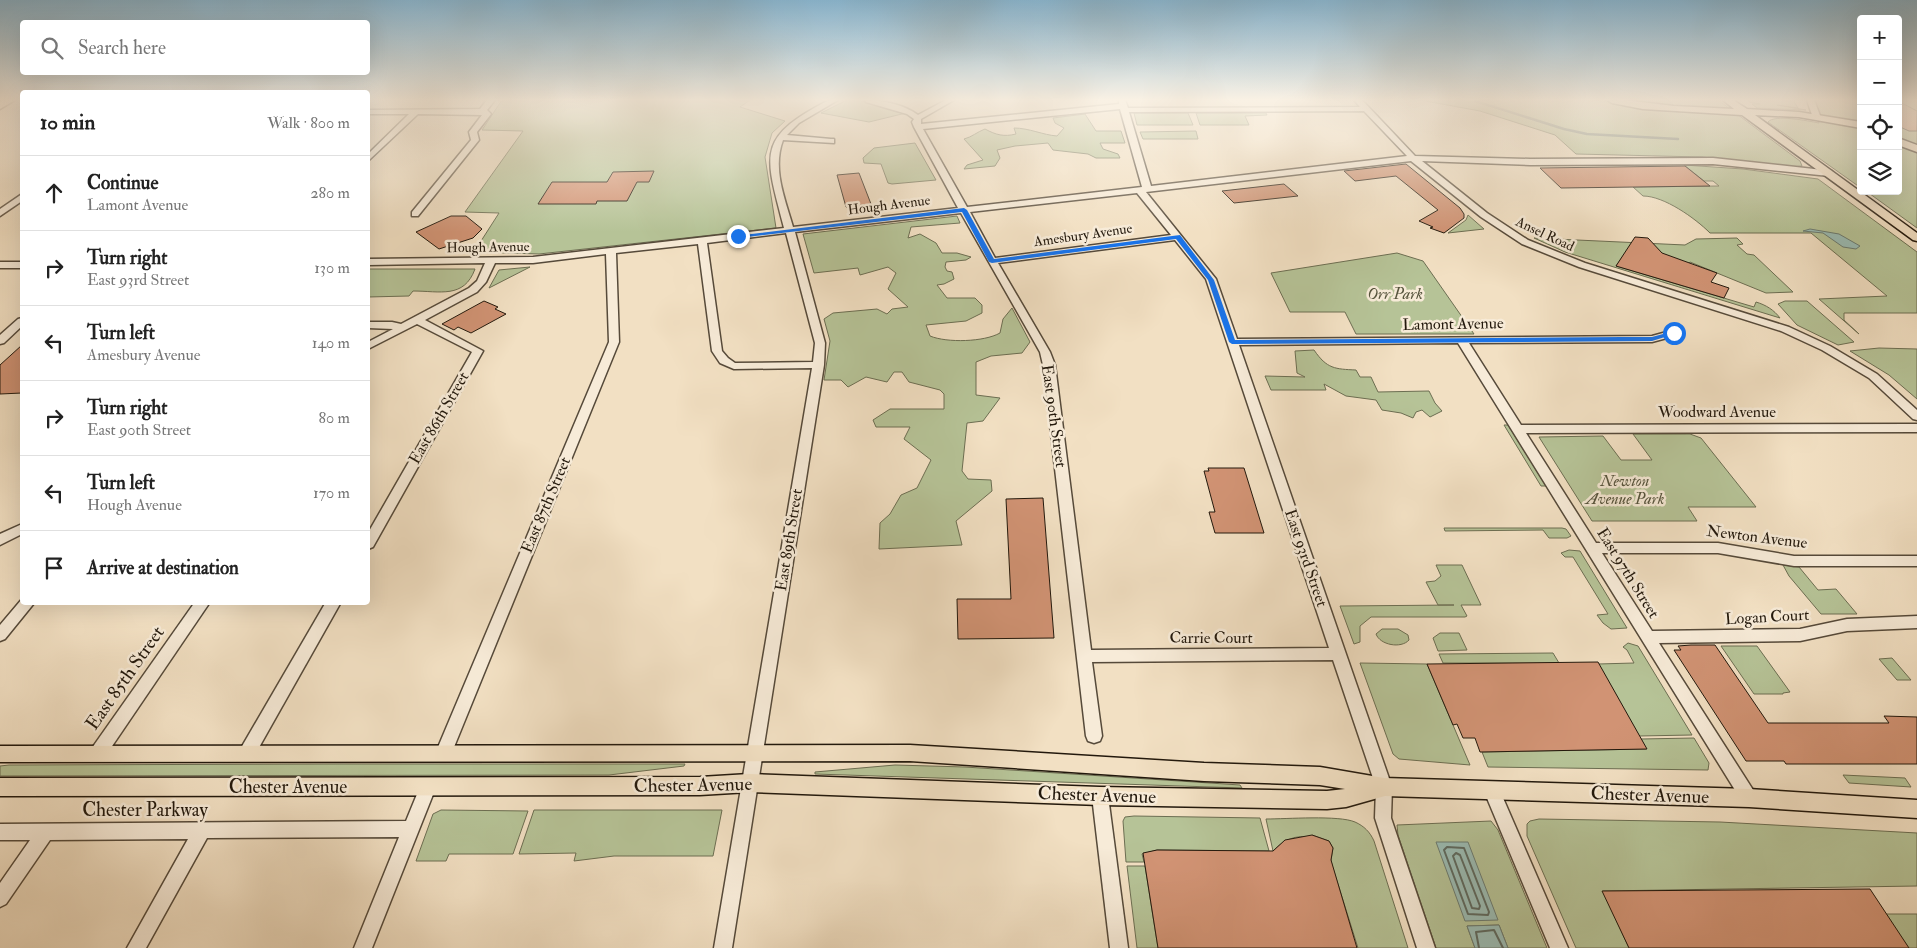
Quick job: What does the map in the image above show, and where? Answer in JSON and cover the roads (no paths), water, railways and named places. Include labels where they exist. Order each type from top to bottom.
[{"type":"main road","points":[[1789,144],[1917,238]]},
{"type":"main road","name":"Chester Avenue","points":[[0,754],[444,752],[910,753],[1204,772],[1320,776],[1384,787],[1748,798],[1917,809]]},
{"type":"main road","name":"Chester Avenue","points":[[0,787],[700,786],[749,783],[1100,796],[1327,800],[1346,798],[1384,787]]},
{"type":"street","points":[[370,156],[381,144]]},
{"type":"street","points":[[415,214],[472,144]]},
{"type":"street","name":"East 89th Street","points":[[723,948],[818,365],[820,343],[789,231],[773,164],[777,144]]},
{"type":"street","name":"East 90th Street","points":[[930,144],[992,262],[1045,352],[1049,365],[1094,736]]},
{"type":"street","name":"East 93rd Street","points":[[1132,144],[1143,189],[1211,280],[1384,787],[1383,818],[1426,948]]},
{"type":"street","name":"Ansel Road","points":[[1400,144],[1413,158],[1502,228],[1536,248],[1582,265],[1761,320],[1826,348],[1880,381],[1917,416]]},
{"type":"street","name":"Hough Avenue","points":[[370,262],[533,260],[1413,158],[1530,162],[1708,161],[1829,173]]},
{"type":"street","points":[[0,213],[20,198]]},
{"type":"street","name":"Amesbury Avenue","points":[[992,262],[1178,237]]},
{"type":"street","points":[[702,240],[717,351],[720,358],[734,366],[818,365]]},
{"type":"street","name":"East 87th Street","points":[[444,752],[614,342],[611,251]]},
{"type":"street","points":[[370,345],[478,286],[491,261]]},
{"type":"street","points":[[0,265],[20,265]]},
{"type":"street","name":"East 86th Street","points":[[370,540],[478,351],[418,320]]},
{"type":"street","points":[[370,325],[392,325],[402,328]]},
{"type":"street","points":[[0,341],[18,330]]},
{"type":"street","name":"Lamont Avenue","points":[[1232,342],[1652,339],[1674,333]]},
{"type":"street","name":"East 97th Street","points":[[1462,340],[1748,798]]},
{"type":"street","name":"Woodward Avenue","points":[[1518,429],[1917,428]]},
{"type":"street","points":[[0,540],[20,530]]},
{"type":"street","name":"Newton Avenue","points":[[1592,548],[1718,548],[1794,561],[1917,562]]},
{"type":"street","points":[[0,635],[25,605]]},
{"type":"street","name":"East 85th Street","points":[[98,753],[201,605]]},
{"type":"street","points":[[247,753],[332,605]]},
{"type":"street","name":"Logan Court","points":[[1648,637],[1800,635],[1847,625],[1917,622]]},
{"type":"street","name":"Carrie Court","points":[[1083,656],[1339,654]]},
{"type":"street","points":[[362,948],[428,787]]},
{"type":"street","points":[[1492,791],[1559,948]]},
{"type":"street","points":[[1100,796],[1118,948]]},
{"type":"street","name":"Chester Parkway","points":[[0,832],[411,829]]},
{"type":"street","points":[[0,898],[45,832]]},
{"type":"street","points":[[136,948],[202,832]]},
{"type":"water","points":[[1810,229],[1839,234],[1860,246],[1856,249],[1843,247],[1823,233],[1803,231]]},
{"type":"water","points":[[1436,842],[1468,842],[1498,920],[1465,921]]},
{"type":"water","points":[[1499,925],[1508,948],[1475,948],[1467,926]]},
{"type":"park label","name":"Orr Park","points":[[1395,294]]},
{"type":"park label","name":"Newton Avenue Park","points":[[1625,490]]}]
